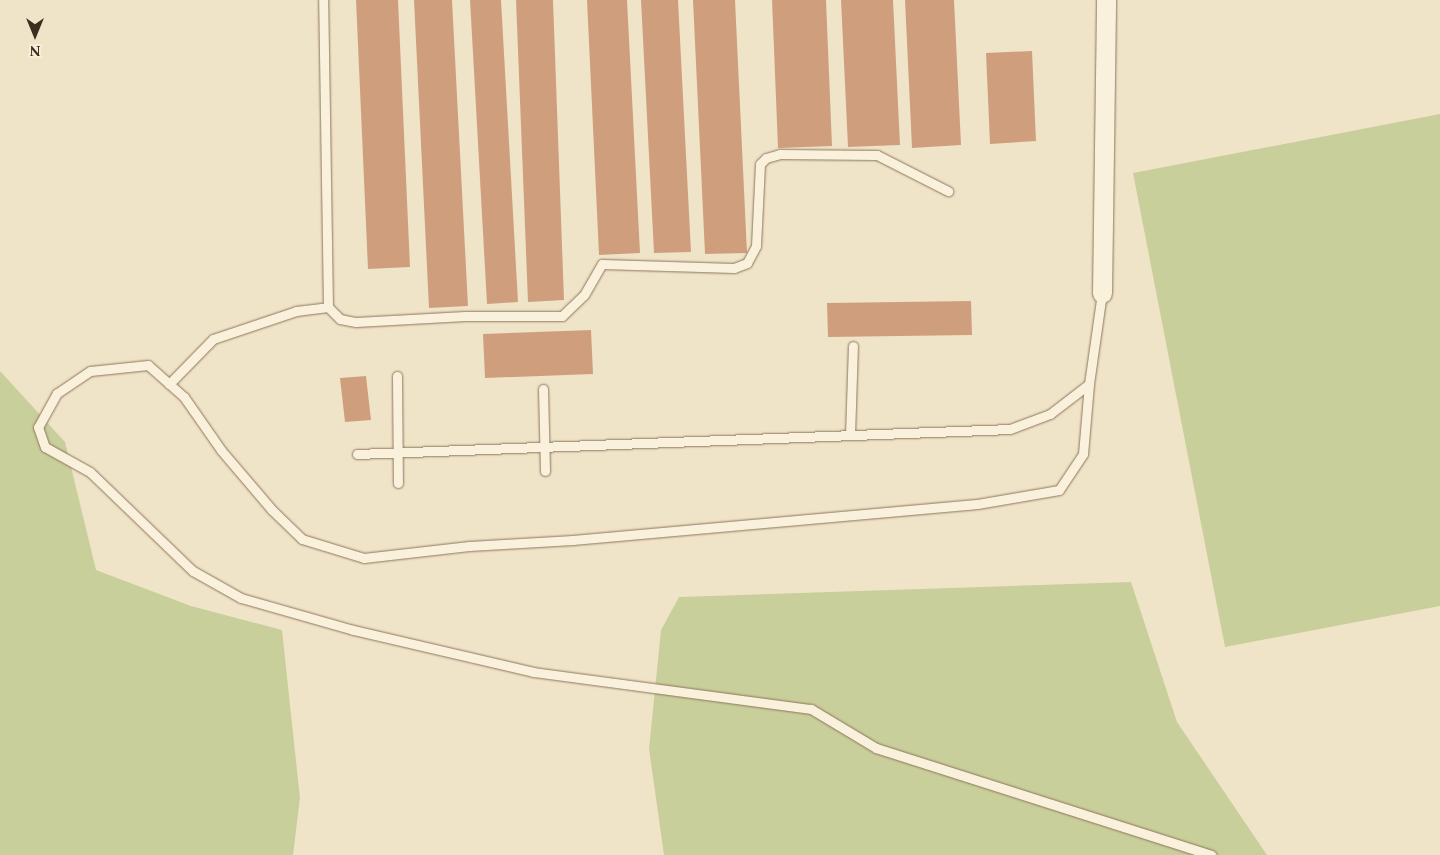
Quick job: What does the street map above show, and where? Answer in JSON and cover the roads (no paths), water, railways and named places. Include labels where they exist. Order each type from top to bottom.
[{"type":"street","points":[[1102,293],[1106,0]]},
{"type":"lane","points":[[323,0],[328,307],[340,318],[356,322],[465,316],[562,316],[584,296],[602,264],[734,268],[746,263],[756,246],[760,164],[766,158],[780,154],[877,156],[948,191]]},
{"type":"lane","points":[[1102,293],[1083,454],[1059,490],[977,504],[582,539],[469,546],[364,558],[302,539],[272,510],[221,450],[184,397],[148,365],[90,371],[57,393],[38,427],[45,447],[90,472],[193,571],[241,598],[353,630],[533,672],[811,709],[876,748],[1212,855]]},
{"type":"lane","points":[[169,384],[213,339],[296,311],[328,307]]},
{"type":"lane","points":[[850,435],[853,346]]},
{"type":"lane","points":[[397,376],[398,483]]},
{"type":"lane","points":[[357,454],[1010,429],[1050,414],[1090,384]]},
{"type":"lane","points":[[543,389],[545,471]]}]
